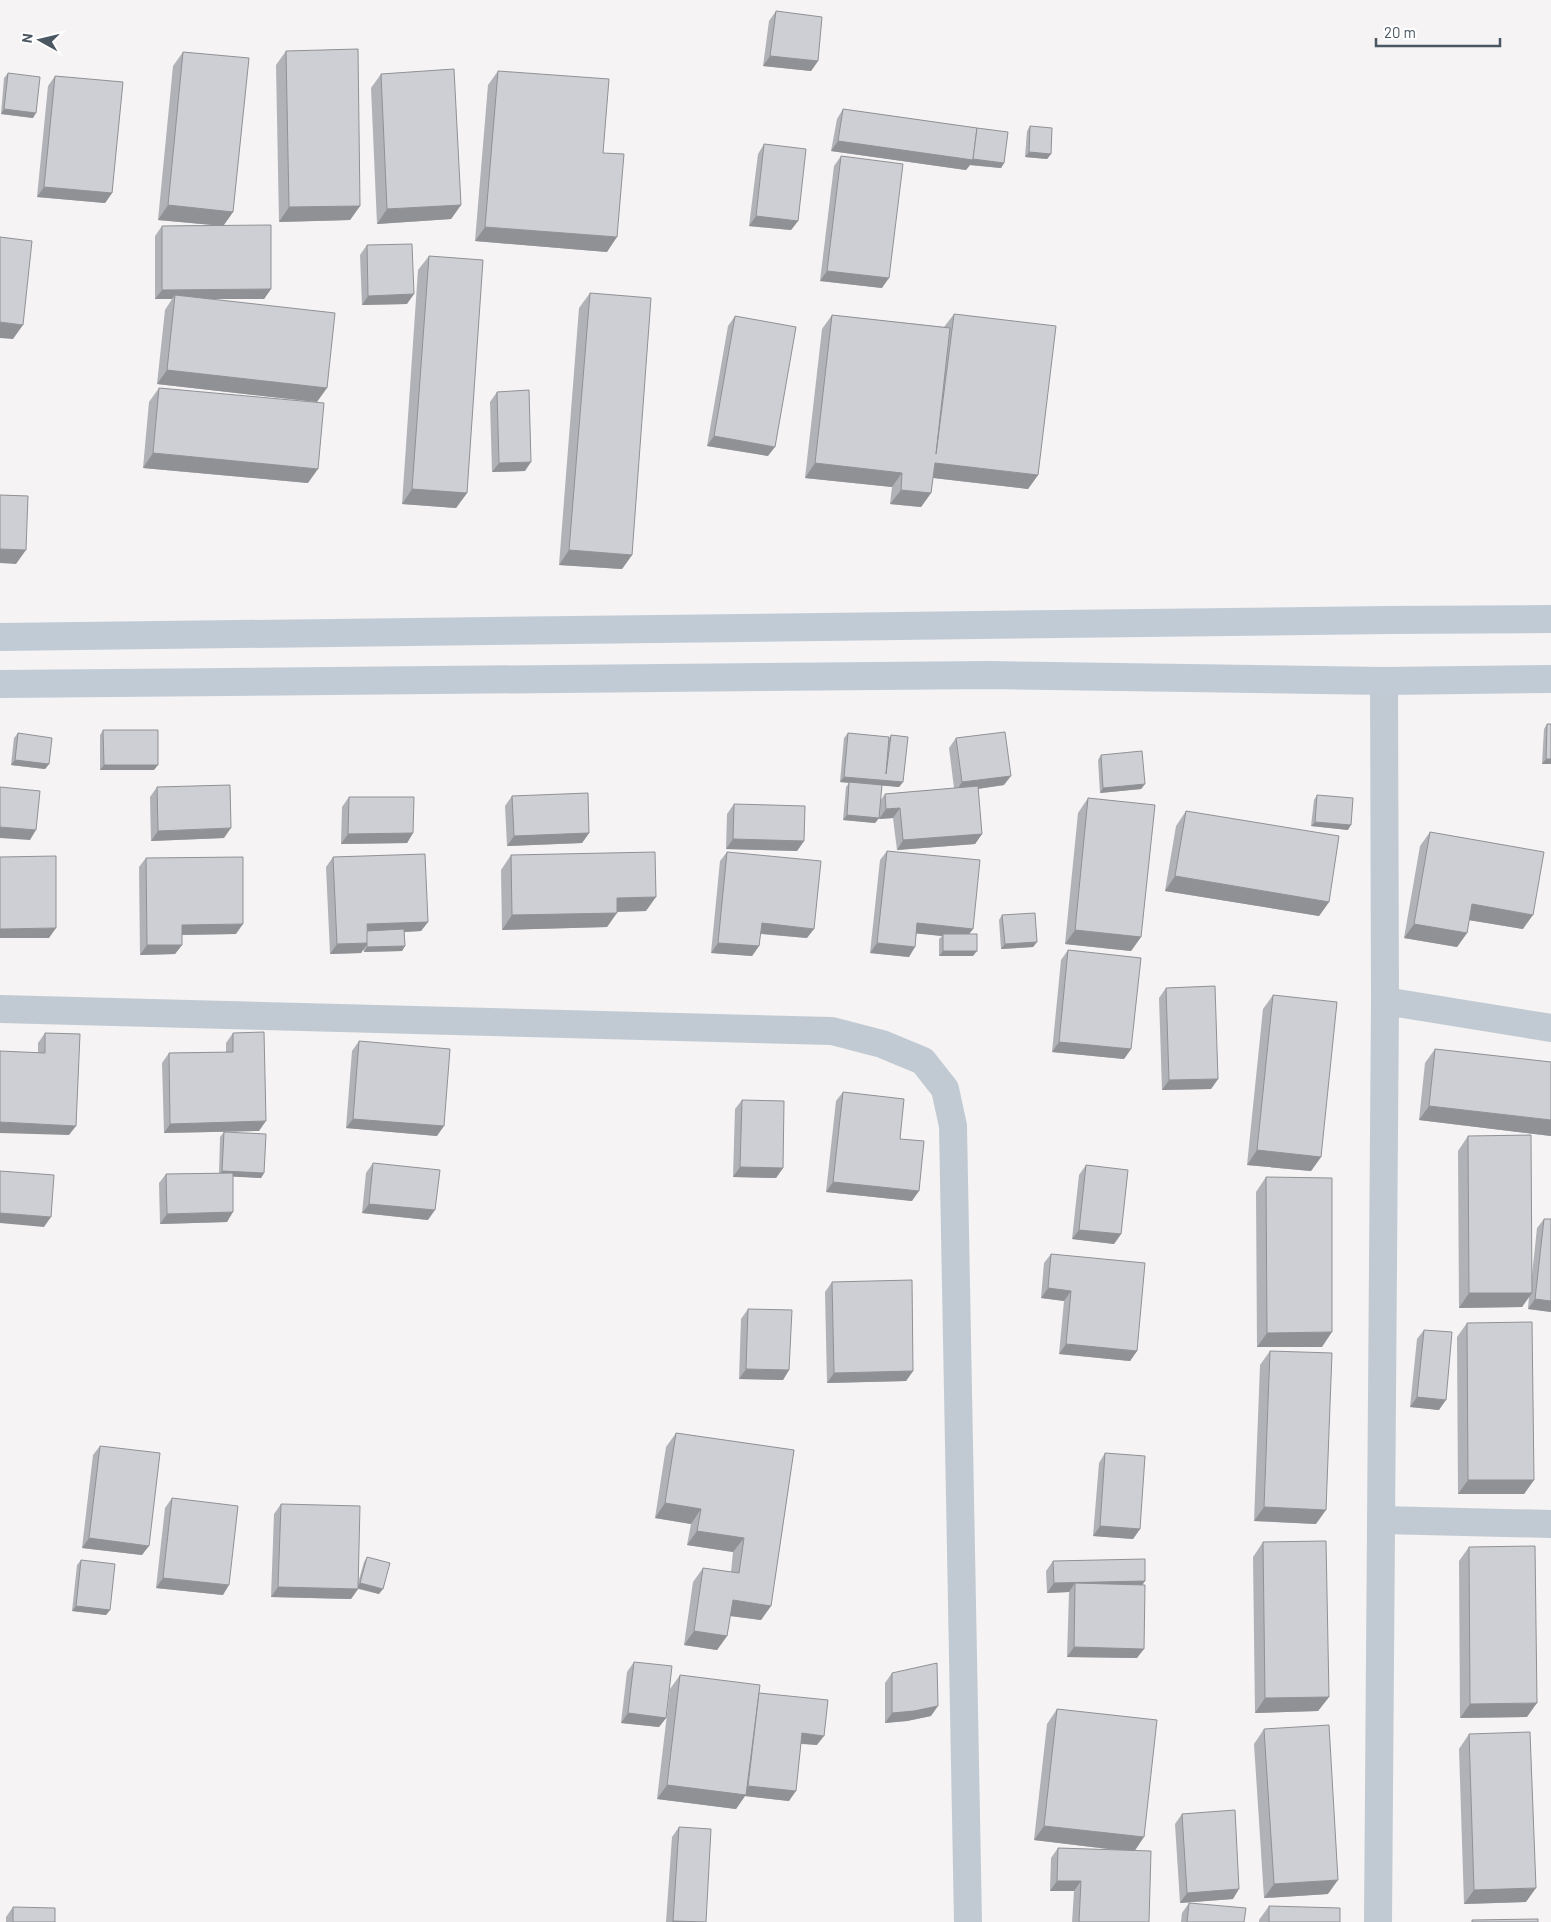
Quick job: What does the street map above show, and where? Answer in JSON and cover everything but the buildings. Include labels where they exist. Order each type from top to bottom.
[{"type":"street","points":[[0,637],[1551,619]]},
{"type":"street","points":[[0,684],[990,675],[1551,680]]},
{"type":"street","points":[[1378,1922],[1385,1001],[1384,680]]},
{"type":"street","points":[[1385,1001],[1551,1028]]},
{"type":"street","points":[[0,1009],[832,1031],[882,1044],[923,1061],[945,1089],[953,1126],[968,1922]]},
{"type":"street","points":[[1381,1520],[1551,1524]]}]
